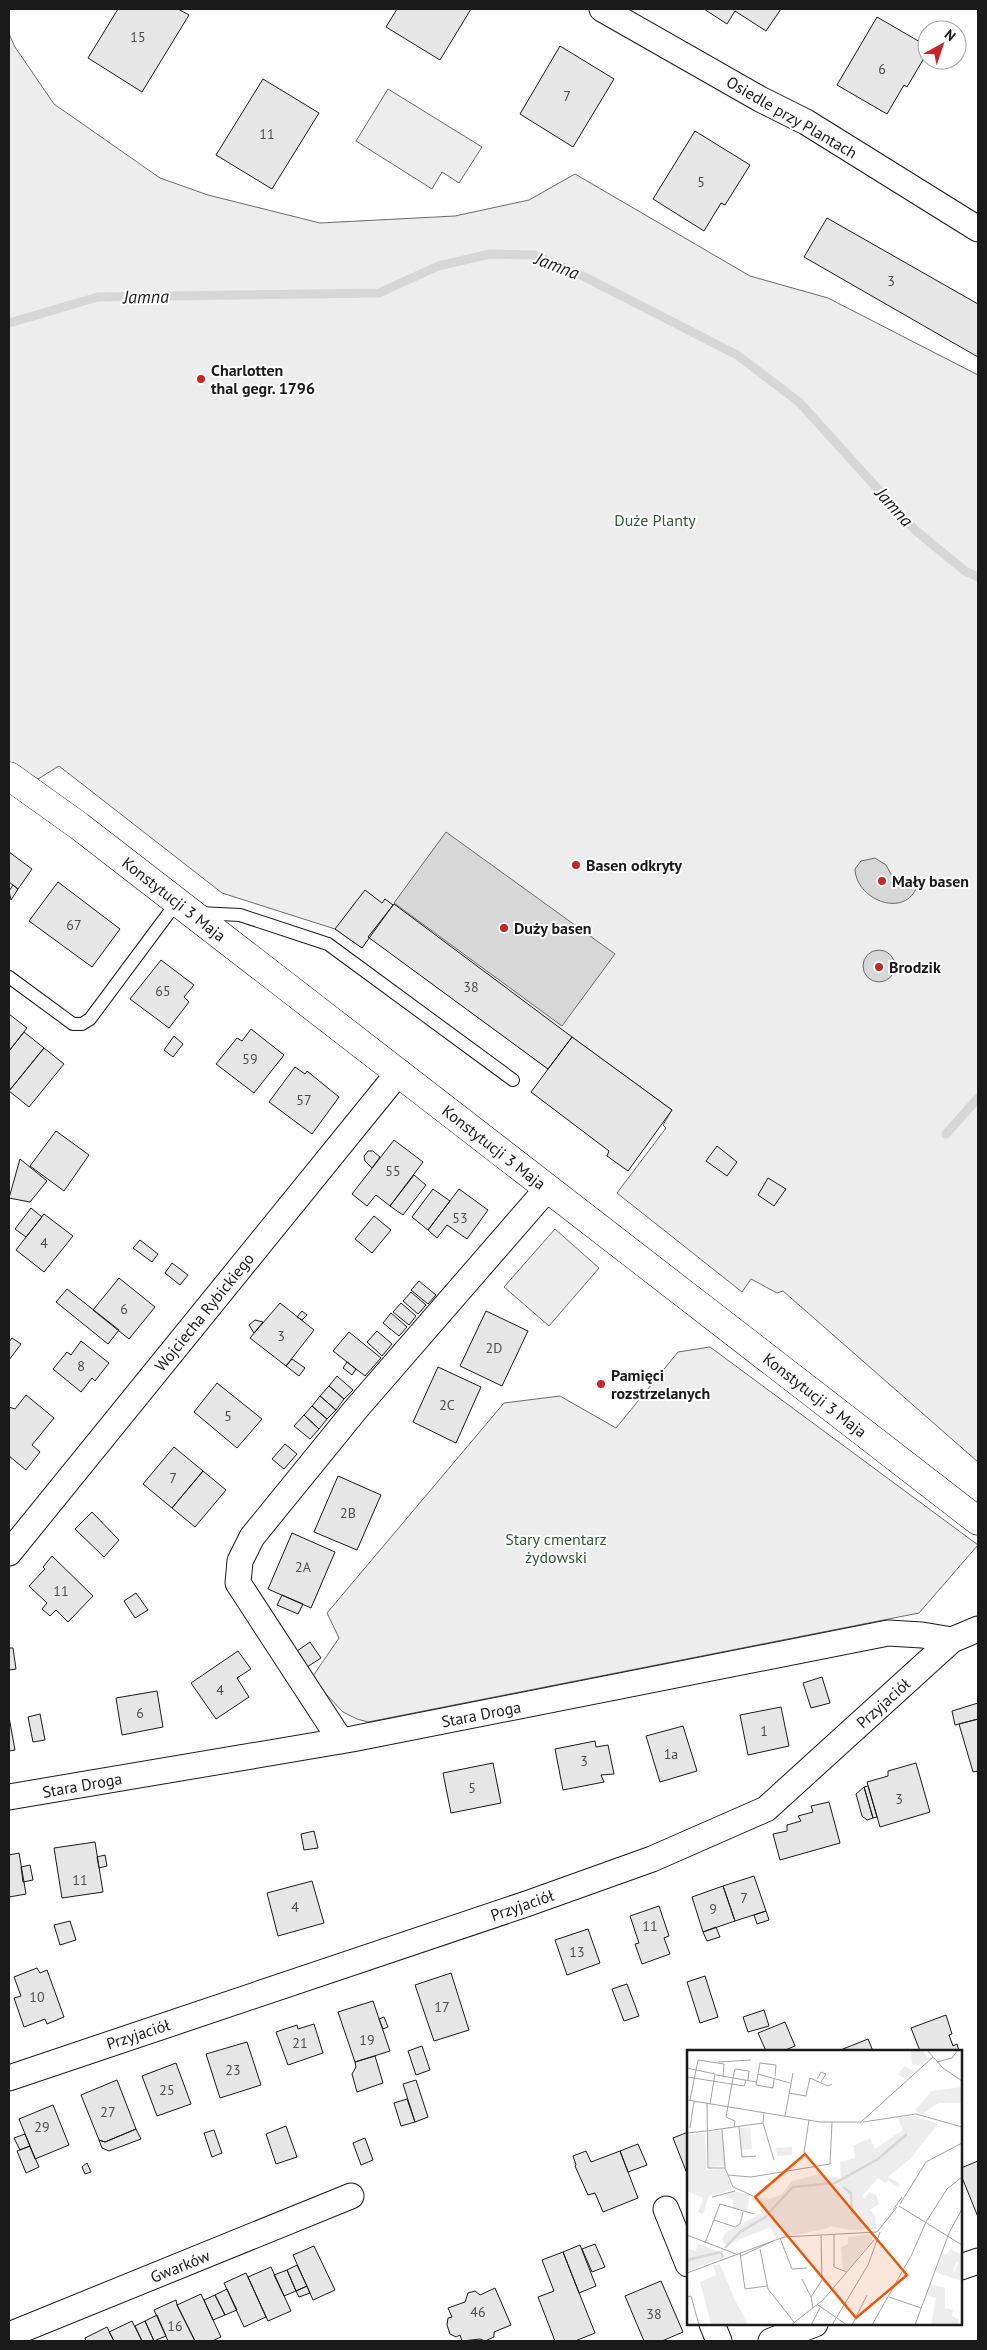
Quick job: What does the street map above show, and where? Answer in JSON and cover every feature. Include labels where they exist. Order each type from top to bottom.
[{"type":"street","name":"Osiedle przy Plantach","points":[[602,9],[760,99],[806,122],[978,229]]},
{"type":"street","name":"Konstytucji 3 Maja","points":[[9,776],[79,826],[399,1072],[547,1189],[978,1522]]},
{"type":"street","name":"Wojciecha Rybickiego","points":[[9,1552],[399,1072]]},
{"type":"street","points":[[341,1741],[238,1584],[240,1561],[252,1537],[356,1409],[547,1189]]},
{"type":"street","name":"Przyjaciół","points":[[9,2078],[529,1903],[652,1859],[766,1809],[952,1640],[978,1629]]},
{"type":"street","name":"Stara Droga","points":[[9,1797],[341,1741],[619,1688],[888,1633],[922,1635],[952,1640]]},
{"type":"street","name":"Gwarków","points":[[9,2335],[351,2196]]},
{"type":"street","points":[[666,2209],[687,2262]]},
{"type":"street","points":[[962,2267],[978,2260]]},
{"type":"street","points":[[712,2325],[719,2341]]},
{"type":"street","points":[[771,2341],[812,2325]]},
{"type":"lane","points":[[9,976],[73,1024],[82,1024],[90,1019],[184,907],[240,915],[328,944],[512,1080]]},
{"type":"shaded area","points":[[9,34],[15,47],[54,104],[160,178],[208,195],[320,223],[455,216],[529,200],[575,174],[750,276],[828,298],[978,375],[978,1462],[783,1291],[777,1293],[751,1279],[742,1292],[617,1193],[666,1128],[663,1125],[672,1110],[572,1037],[548,1069],[369,937],[362,948],[335,929],[222,893],[59,766],[38,779],[9,762]]},
{"type":"shaded area","points":[[388,89],[482,147],[459,183],[442,172],[432,189],[356,141]]},
{"type":"shaded area","name":"Duży basen","points":[[446,832],[615,954],[562,1026],[394,903]]},
{"type":"shaded area","name":"Mały basen","points":[[875,858],[886,865],[892,876],[911,882],[916,889],[909,898],[901,902],[891,903],[871,896],[863,889],[857,880],[855,869],[861,861]]},
{"type":"shaded area","name":"Brodzik","points":[[879,950],[891,954],[895,966],[891,978],[879,982],[867,978],[863,966],[867,954]]},
{"type":"shaded area","points":[[555,1229],[599,1268],[549,1326],[504,1287]]},
{"type":"shaded area","name":"Stary cmentarz żydowski","points":[[710,1347],[978,1545],[919,1613],[368,1722],[343,1712],[326,1694],[313,1676],[339,1638],[327,1613],[504,1403],[560,1396],[616,1428],[678,1352]]},
{"type":"building","points":[[118,9],[178,9],[189,15],[142,92],[88,58]]},
{"type":"building","points":[[397,9],[471,9],[440,60],[386,27]]},
{"type":"building","points":[[704,9],[781,9],[766,31],[735,11],[727,24]]},
{"type":"building","points":[[877,17],[917,40],[917,70],[907,87],[904,85],[887,114],[837,85]]},
{"type":"building","points":[[560,46],[614,79],[573,147],[520,114]]},
{"type":"building","points":[[263,79],[319,113],[272,189],[216,155]]},
{"type":"building","points":[[695,131],[750,165],[725,205],[721,203],[704,231],[653,199]]},
{"type":"building","points":[[827,218],[978,304],[978,357],[804,257]]},
{"type":"building","points":[[9,852],[32,869],[18,889],[9,882]]},
{"type":"building","points":[[58,882],[120,929],[92,967],[29,921]]},
{"type":"building","points":[[13,885],[18,889],[11,900],[9,891]]},
{"type":"building","points":[[365,890],[382,903],[385,899],[393,905],[362,948],[335,929]]},
{"type":"building","points":[[394,904],[572,1037],[548,1069],[368,937]]},
{"type":"building","points":[[161,960],[194,985],[184,997],[189,1002],[169,1028],[130,999]]},
{"type":"building","points":[[9,1014],[27,1028],[9,1051]]},
{"type":"building","points":[[251,1029],[284,1055],[254,1093],[216,1064],[237,1038],[242,1041]]},
{"type":"building","points":[[24,1032],[44,1048],[9,1091],[9,1051]]},
{"type":"building","points":[[174,1036],[183,1044],[173,1057],[164,1050]]},
{"type":"building","points":[[572,1037],[672,1110],[628,1171],[607,1156],[609,1151],[531,1092]]},
{"type":"building","points":[[44,1048],[64,1064],[29,1107],[9,1091]]},
{"type":"building","points":[[295,1067],[305,1074],[307,1071],[339,1097],[312,1134],[269,1102]]},
{"type":"building","points":[[56,1131],[89,1155],[64,1191],[30,1166]]},
{"type":"building","points":[[394,1140],[423,1162],[390,1206],[376,1195],[367,1206],[352,1194]]},
{"type":"building","points":[[717,1146],[737,1162],[727,1176],[706,1161]]},
{"type":"building","points":[[368,1151],[373,1151],[380,1157],[372,1168],[365,1161],[364,1156]]},
{"type":"building","points":[[20,1159],[47,1181],[30,1202],[9,1198]]},
{"type":"building","points":[[414,1175],[426,1185],[403,1215],[390,1206]]},
{"type":"building","points":[[768,1178],[786,1189],[774,1206],[758,1195]]},
{"type":"building","points":[[433,1189],[450,1201],[428,1230],[412,1217]]},
{"type":"building","points":[[459,1189],[488,1210],[467,1239],[447,1225],[437,1238],[428,1230]]},
{"type":"building","points":[[31,1208],[42,1217],[26,1237],[15,1229]]},
{"type":"building","points":[[44,1214],[73,1236],[44,1272],[16,1250]]},
{"type":"building","points":[[374,1216],[391,1230],[372,1253],[355,1239]]},
{"type":"building","points":[[140,1240],[158,1254],[152,1262],[133,1248]]},
{"type":"building","points":[[172,1263],[188,1275],[180,1285],[165,1273]]},
{"type":"building","points":[[119,1278],[155,1307],[129,1339],[93,1310]]},
{"type":"building","points":[[419,1281],[436,1295],[428,1304],[411,1290]]},
{"type":"building","points":[[67,1289],[119,1330],[108,1344],[56,1302]]},
{"type":"building","points":[[411,1292],[426,1305],[418,1314],[403,1301]]},
{"type":"building","points":[[280,1303],[314,1330],[286,1366],[250,1338]]},
{"type":"building","points":[[401,1303],[416,1316],[409,1325],[393,1312]]},
{"type":"building","points":[[302,1311],[307,1315],[302,1320],[297,1317]]},
{"type":"building","points":[[486,1311],[528,1331],[502,1386],[460,1366]]},
{"type":"building","points":[[391,1313],[407,1327],[399,1336],[383,1323]]},
{"type":"building","points":[[255,1320],[263,1322],[254,1333],[249,1325]]},
{"type":"building","points":[[377,1331],[392,1344],[382,1356],[367,1342]]},
{"type":"building","points":[[349,1332],[381,1358],[365,1376],[333,1351]]},
{"type":"building","points":[[12,1338],[21,1344],[9,1360],[9,1342]]},
{"type":"building","points":[[81,1341],[109,1363],[95,1381],[92,1378],[81,1392],[53,1369],[67,1352],[71,1355]]},
{"type":"building","points":[[292,1359],[305,1368],[299,1376],[286,1366]]},
{"type":"building","points":[[347,1362],[356,1369],[352,1375],[343,1368]]},
{"type":"building","points":[[438,1367],[481,1387],[456,1443],[413,1422]]},
{"type":"building","points":[[337,1376],[353,1390],[344,1399],[329,1386]]},
{"type":"building","points":[[217,1383],[262,1419],[237,1448],[194,1412]]},
{"type":"building","points":[[329,1386],[344,1399],[336,1410],[320,1396]]},
{"type":"building","points":[[26,1395],[54,1418],[32,1445],[40,1452],[26,1470],[9,1456],[9,1407],[15,1409]]},
{"type":"building","points":[[320,1396],[336,1410],[327,1419],[312,1406]]},
{"type":"building","points":[[312,1406],[327,1419],[319,1429],[304,1415]]},
{"type":"building","points":[[304,1415],[319,1429],[310,1439],[294,1426]]},
{"type":"building","points":[[285,1444],[297,1454],[284,1469],[272,1459]]},
{"type":"building","points":[[174,1447],[203,1471],[172,1508],[143,1484]]},
{"type":"building","points":[[203,1471],[226,1490],[195,1527],[172,1508]]},
{"type":"building","points":[[338,1476],[381,1495],[357,1550],[314,1532]]},
{"type":"building","points":[[92,1512],[119,1540],[104,1557],[75,1529]]},
{"type":"building","points":[[292,1533],[335,1552],[311,1608],[268,1589]]},
{"type":"building","points":[[52,1556],[93,1596],[68,1622],[56,1610],[50,1616],[42,1609],[47,1603],[29,1586],[45,1569],[43,1567]]},
{"type":"building","points":[[136,1593],[148,1610],[135,1618],[124,1601]]},
{"type":"building","points":[[282,1595],[303,1604],[298,1614],[277,1605]]},
{"type":"building","points":[[310,1642],[321,1658],[307,1667],[297,1651]]},
{"type":"building","points":[[9,1648],[13,1648],[16,1669],[9,1670]]},
{"type":"building","points":[[238,1651],[251,1669],[237,1678],[249,1697],[216,1719],[191,1683]]},
{"type":"building","points":[[822,1677],[830,1703],[811,1708],[803,1683]]},
{"type":"building","points":[[157,1691],[163,1727],[122,1735],[116,1698]]},
{"type":"building","points":[[978,1703],[978,1719],[955,1725],[952,1711]]},
{"type":"building","points":[[781,1707],[789,1746],[748,1755],[740,1715]]},
{"type":"building","points":[[40,1714],[45,1740],[33,1742],[28,1717]]},
{"type":"building","points":[[9,1717],[15,1750],[9,1751]]},
{"type":"building","points":[[978,1719],[978,1771],[973,1772],[959,1724]]},
{"type":"building","points":[[683,1726],[697,1771],[660,1782],[646,1736]]},
{"type":"building","points":[[595,1741],[596,1747],[608,1745],[614,1774],[601,1775],[604,1782],[563,1790],[555,1749]]},
{"type":"building","points":[[493,1763],[501,1803],[451,1813],[443,1773]]},
{"type":"building","points":[[916,1763],[930,1812],[880,1827],[867,1782],[888,1776],[888,1771]]},
{"type":"building","points":[[868,1786],[877,1817],[873,1818],[864,1787]]},
{"type":"building","points":[[864,1787],[873,1818],[867,1820],[862,1816],[856,1794]]},
{"type":"building","points":[[829,1802],[840,1843],[780,1860],[773,1834],[787,1831],[787,1825],[801,1821],[798,1816],[813,1812],[811,1806]]},
{"type":"building","points":[[314,1831],[318,1848],[304,1850],[301,1834]]},
{"type":"building","points":[[95,1842],[103,1892],[62,1898],[54,1848]]},
{"type":"building","points":[[19,1853],[26,1894],[9,1897],[9,1855]]},
{"type":"building","points":[[105,1855],[107,1866],[99,1868],[97,1857]]},
{"type":"building","points":[[30,1865],[33,1880],[23,1882],[21,1867]]},
{"type":"building","points":[[754,1876],[766,1911],[735,1921],[723,1886]]},
{"type":"building","points":[[312,1881],[324,1923],[278,1936],[267,1893]]},
{"type":"building","points":[[723,1886],[735,1921],[703,1932],[692,1897]]},
{"type":"building","points":[[659,1906],[669,1936],[664,1938],[670,1954],[642,1964],[635,1944],[639,1943],[630,1916]]},
{"type":"building","points":[[766,1911],[769,1920],[757,1924],[754,1915]]},
{"type":"building","points":[[70,1921],[76,1940],[60,1945],[54,1925]]},
{"type":"building","points":[[716,1927],[720,1937],[707,1941],[703,1932]]},
{"type":"building","points":[[588,1929],[600,1963],[567,1975],[555,1940]]},
{"type":"building","points":[[37,1968],[40,1973],[47,1970],[64,2017],[47,2024],[45,2019],[24,2027],[14,1998],[21,1996],[14,1977]]},
{"type":"building","points":[[451,1973],[469,2030],[434,2041],[415,1985]]},
{"type":"building","points":[[705,1976],[718,2017],[700,2023],[687,1982]]},
{"type":"building","points":[[627,1984],[639,2016],[624,2021],[612,1989]]},
{"type":"building","points":[[373,2001],[390,2051],[355,2062],[338,2012]]},
{"type":"building","points":[[764,2010],[769,2026],[748,2032],[743,2017]]},
{"type":"building","points":[[946,2015],[952,2034],[949,2035],[953,2046],[957,2044],[959,2050],[920,2050],[911,2028]]},
{"type":"building","points":[[384,2017],[388,2027],[383,2029],[379,2019]]},
{"type":"building","points":[[785,2022],[795,2046],[785,2050],[766,2050],[758,2033]]},
{"type":"building","points":[[314,2024],[323,2053],[288,2065],[276,2032],[297,2025],[298,2029]]},
{"type":"building","points":[[868,2039],[873,2050],[840,2050]]},
{"type":"building","points":[[247,2042],[261,2085],[220,2098],[206,2054]]},
{"type":"building","points":[[422,2046],[430,2070],[416,2075],[408,2051]]},
{"type":"building","points":[[375,2056],[383,2083],[357,2092],[352,2074],[356,2067],[355,2062]]},
{"type":"building","points":[[176,2063],[191,2104],[157,2116],[142,2076]]},
{"type":"building","points":[[117,2080],[136,2129],[105,2142],[99,2140],[81,2095]]},
{"type":"building","points":[[416,2080],[428,2117],[415,2122],[403,2084]]},
{"type":"building","points":[[407,2099],[415,2122],[401,2126],[394,2103]]},
{"type":"building","points":[[53,2105],[69,2145],[35,2159],[19,2119]]},
{"type":"building","points":[[286,2126],[297,2157],[276,2164],[266,2134]]},
{"type":"building","points":[[136,2129],[141,2139],[109,2151],[102,2148],[99,2140],[105,2142]]},
{"type":"building","points":[[214,2130],[222,2153],[212,2157],[204,2133]]},
{"type":"building","points":[[687,2132],[687,2173],[673,2138]]},
{"type":"building","points":[[25,2134],[30,2146],[20,2150],[14,2138]]},
{"type":"building","points":[[365,2138],[373,2160],[361,2165],[353,2143]]},
{"type":"building","points":[[638,2144],[647,2165],[628,2172],[620,2151]]},
{"type":"building","points":[[30,2146],[39,2167],[26,2173],[17,2151]]},
{"type":"building","points":[[586,2151],[591,2162],[620,2151],[638,2198],[603,2212],[595,2193],[588,2195],[575,2166],[573,2156]]},
{"type":"building","points":[[978,2161],[978,2217],[962,2177],[962,2168]]},
{"type":"building","points":[[87,2163],[91,2172],[85,2174],[82,2167]]},
{"type":"building","points":[[595,2244],[605,2267],[592,2272],[582,2249]]},
{"type":"building","points":[[580,2245],[596,2286],[579,2293],[563,2252]]},
{"type":"building","points":[[314,2246],[335,2290],[313,2300],[293,2255]]},
{"type":"building","points":[[563,2252],[595,2333],[575,2341],[555,2341],[538,2297],[554,2291],[542,2260]]},
{"type":"building","points":[[297,2265],[307,2286],[296,2291],[287,2270]]},
{"type":"building","points":[[271,2267],[291,2311],[268,2321],[248,2277]]},
{"type":"building","points":[[287,2270],[296,2291],[284,2296],[274,2275]]},
{"type":"building","points":[[246,2273],[266,2317],[244,2327],[224,2283]]},
{"type":"building","points":[[661,2281],[683,2332],[662,2341],[644,2341],[625,2296]]},
{"type":"building","points":[[307,2286],[310,2293],[299,2297],[296,2291]]},
{"type":"building","points":[[495,2288],[511,2325],[494,2332],[494,2337],[485,2341],[480,2339],[462,2341],[460,2335],[456,2337],[450,2334],[447,2325],[448,2318],[452,2317],[448,2308],[465,2302],[468,2293],[475,2291],[480,2295]]},
{"type":"building","points":[[227,2289],[237,2310],[225,2315],[215,2295]]},
{"type":"building","points":[[201,2294],[221,2337],[212,2341],[195,2341],[177,2305]]},
{"type":"building","points":[[215,2295],[225,2315],[213,2320],[204,2300]]},
{"type":"building","points":[[176,2300],[195,2341],[168,2341],[154,2310]]},
{"type":"building","points":[[157,2315],[166,2336],[154,2341],[145,2321]]},
{"type":"building","points":[[132,2321],[142,2341],[114,2341],[109,2332]]},
{"type":"building","points":[[145,2321],[154,2341],[142,2341],[135,2326]]},
{"type":"building","points":[[107,2327],[114,2341],[86,2341],[85,2338]]},
{"type":"waterway","name":"Jamna","points":[[9,323],[98,297],[379,293],[438,266],[490,254],[534,255],[581,275],[737,355],[799,402],[915,530],[965,571],[978,577]]},
{"type":"waterway","points":[[946,1134],[978,1098]]},
{"type":"place","name":"Charlotten thal gegr. 1796","points":[[201,379]]},
{"type":"place","name":"Basen odkryty","points":[[576,865]]},
{"type":"place","name":"Mały basen","points":[[882,881]]},
{"type":"place","name":"Duży basen","points":[[504,928]]},
{"type":"place","name":"Brodzik","points":[[879,967]]},
{"type":"place","name":"Pamięci rozstrzelanych","points":[[601,1384]]},
{"type":"park label","name":"Duże Planty","points":[[655,520]]}]
